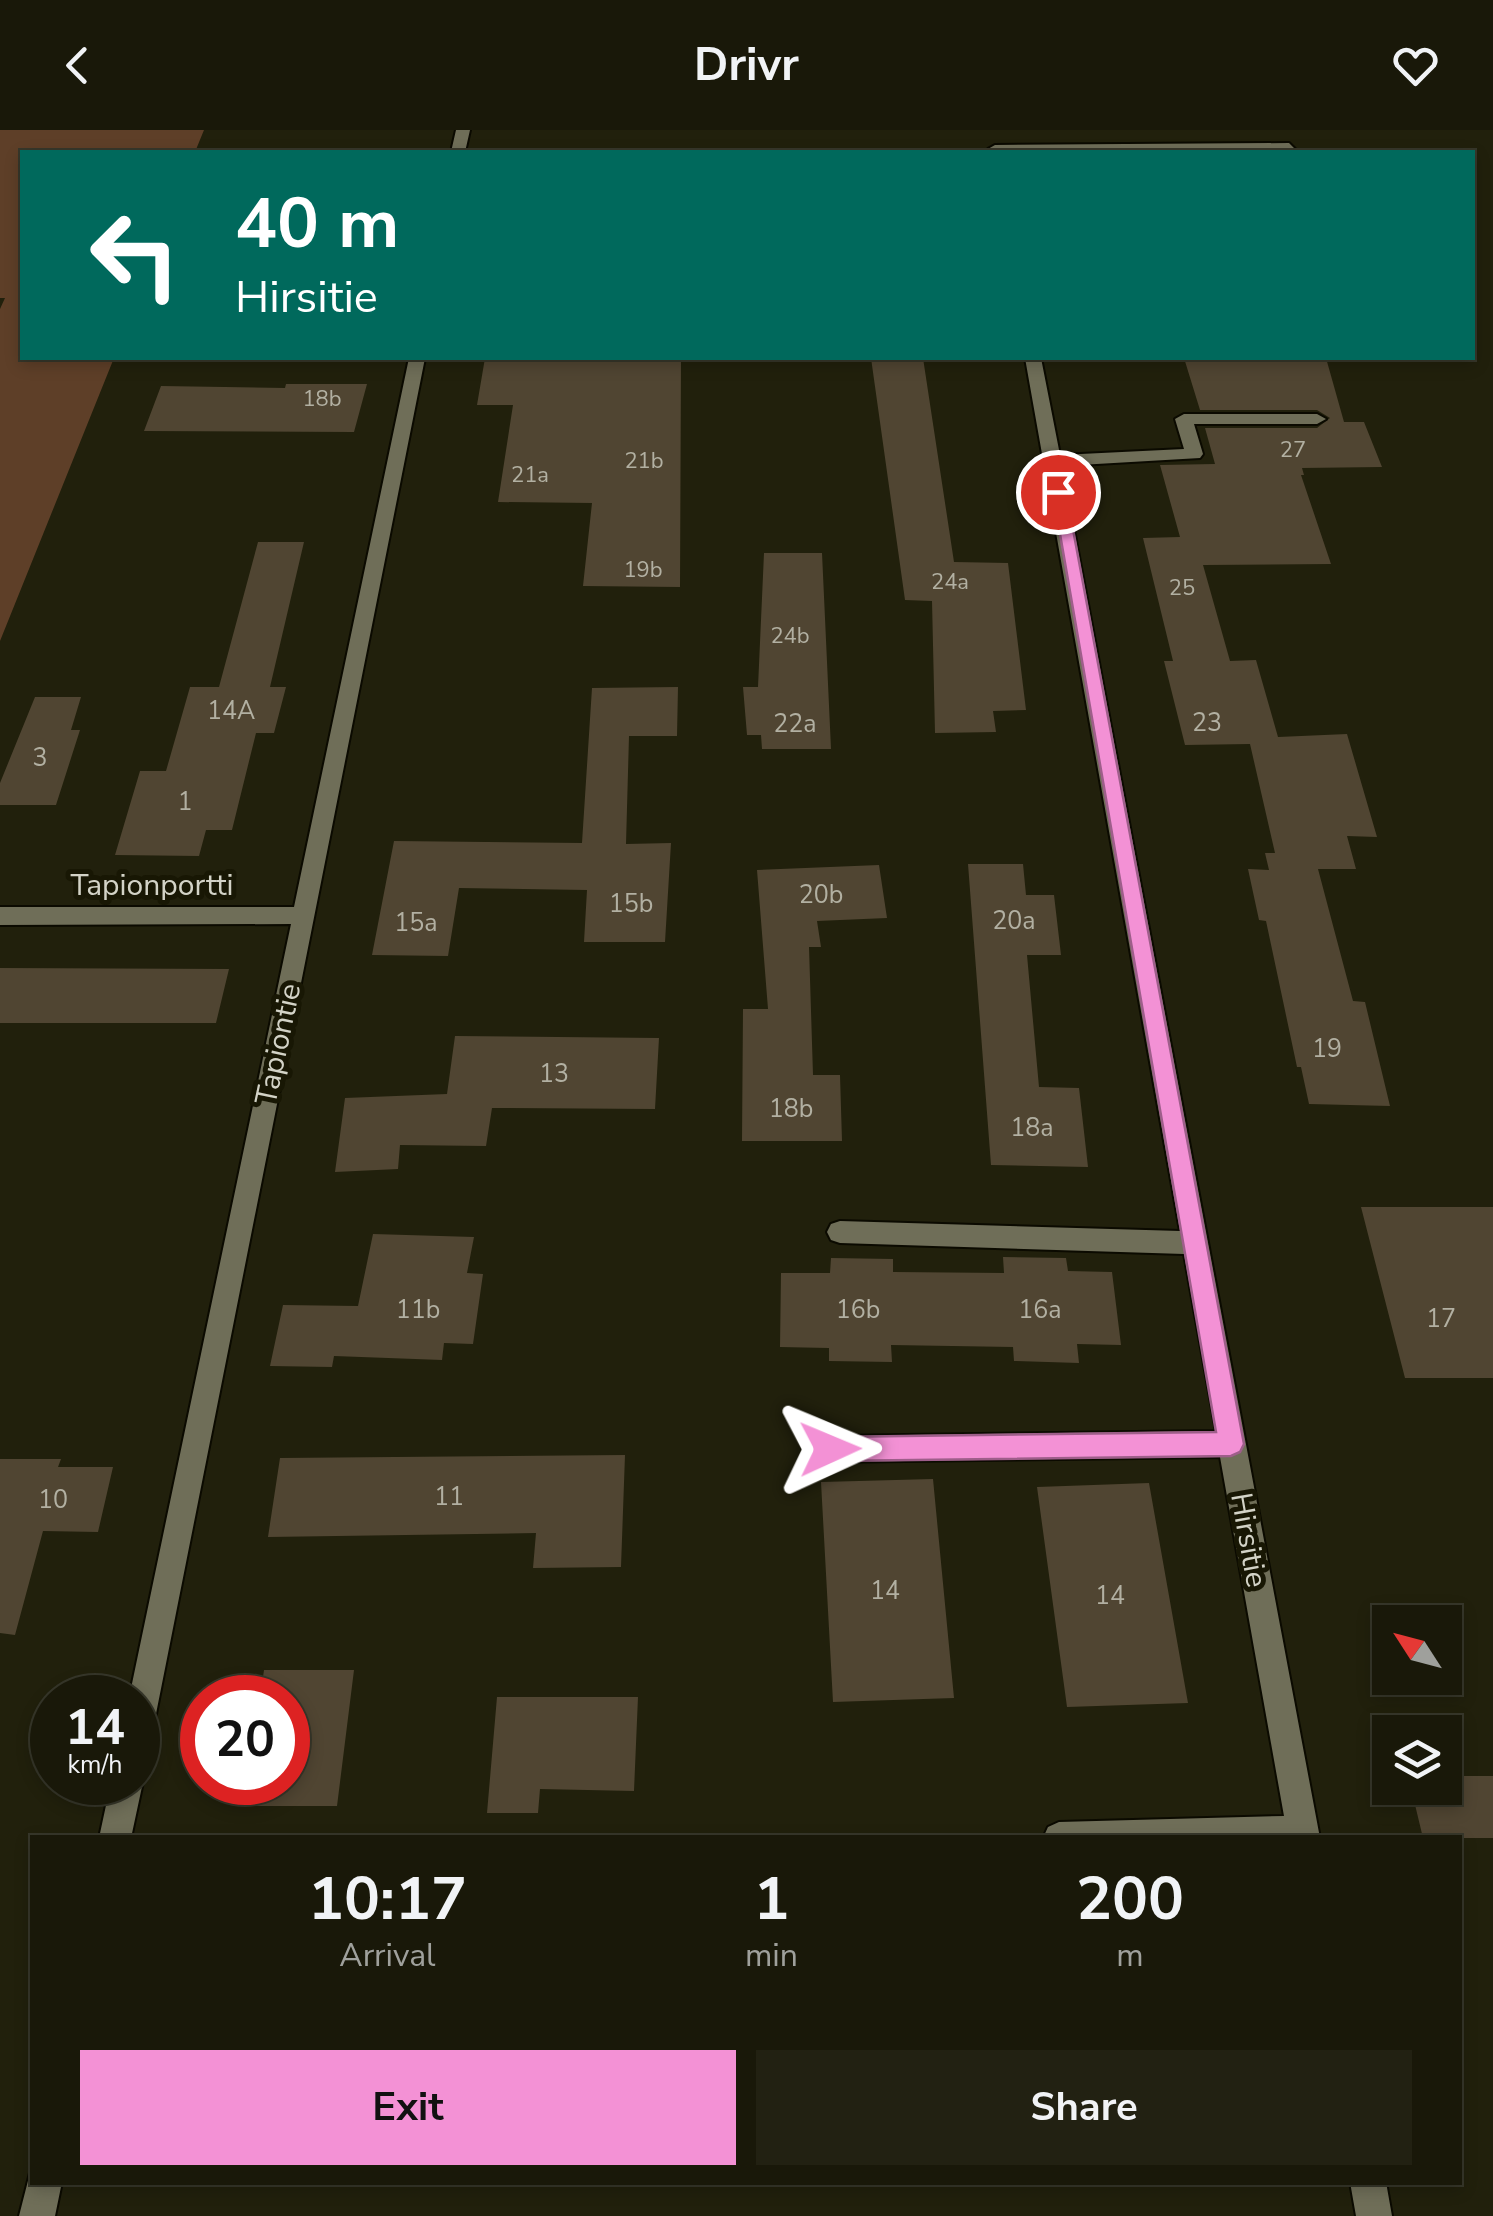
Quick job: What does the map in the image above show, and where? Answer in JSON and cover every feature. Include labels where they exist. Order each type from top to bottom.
[{"type":"street","points":[[1069,150],[1291,150]]},
{"type":"street","name":"Tapiontie","points":[[149,1675],[416,360]]},
{"type":"street","name":"Hirsitie","points":[[1033,360],[1303,1834]]},
{"type":"street","points":[[1052,461],[1194,454],[1184,419],[1317,419]]},
{"type":"street","name":"Tapionportti","points":[[0,916],[305,915]]},
{"type":"street","points":[[840,1232],[1195,1243]]},
{"type":"street","points":[[830,1449],[1231,1444]]},
{"type":"street","points":[[116,1835],[121,1805]]},
{"type":"street","points":[[1242,1835],[1303,1834]]},
{"type":"street","points":[[37,2216],[43,2185]]},
{"type":"street","points":[[1369,2185],[1374,2216]]},
{"type":"shaded area","points":[[0,130],[204,130],[196,150],[20,150],[20,360],[113,360],[0,641],[0,309],[5,298],[0,298]]},
{"type":"building","points":[[485,360],[681,360],[680,587],[583,586],[592,503],[498,502],[513,405],[477,405]]},
{"type":"building","points":[[871,360],[923,360],[954,562],[1008,563],[1026,710],[993,711],[996,732],[935,733],[932,601],[905,600]]},
{"type":"building","points":[[1185,360],[1327,360],[1344,422],[1364,422],[1382,467],[1302,468],[1331,564],[1203,565],[1230,661],[1256,660],[1278,737],[1347,734],[1377,837],[1347,836],[1356,869],[1318,869],[1353,1001],[1365,1002],[1390,1106],[1309,1104],[1301,1067],[1297,1067],[1266,921],[1259,920],[1248,869],[1269,870],[1265,853],[1275,853],[1250,744],[1185,745],[1164,661],[1173,661],[1143,538],[1180,537],[1160,465],[1215,464],[1205,428],[1317,428],[1330,418],[1317,410],[1200,410]]},
{"type":"building","points":[[286,384],[367,384],[354,432],[144,431],[161,386],[285,388]]},
{"type":"building","points":[[258,542],[304,542],[270,687],[286,687],[274,733],[256,733],[232,830],[206,830],[199,856],[115,855],[140,771],[166,771],[190,687],[219,687]]},
{"type":"building","points":[[764,553],[822,553],[831,749],[762,749],[761,735],[747,735],[743,687],[758,687]]},
{"type":"building","points":[[678,687],[677,736],[629,736],[626,844],[671,843],[665,942],[584,942],[587,890],[459,888],[448,956],[372,955],[394,841],[582,843],[592,688]]},
{"type":"building","points":[[35,697],[81,697],[71,730],[80,730],[56,805],[0,805],[0,783]]},
{"type":"building","points":[[968,864],[1023,864],[1026,895],[1054,895],[1061,955],[1027,955],[1039,1087],[1079,1088],[1088,1167],[991,1165]]},
{"type":"building","points":[[879,865],[887,918],[817,921],[821,947],[809,947],[813,1075],[840,1075],[842,1141],[742,1141],[743,1009],[768,1009],[757,870]]},
{"type":"building","points":[[0,968],[229,969],[216,1023],[0,1023]]},
{"type":"building","points":[[455,1036],[659,1038],[655,1109],[492,1108],[486,1146],[400,1145],[398,1169],[335,1172],[345,1098],[447,1094]]},
{"type":"building","points":[[1361,1207],[1493,1207],[1493,1378],[1405,1378]]},
{"type":"building","points":[[373,1234],[474,1237],[467,1273],[483,1274],[473,1344],[444,1343],[442,1360],[334,1356],[332,1367],[270,1366],[283,1305],[358,1306]]},
{"type":"building","points":[[1003,1257],[1066,1258],[1068,1271],[1112,1272],[1121,1345],[1077,1344],[1079,1363],[1014,1361],[1013,1347],[891,1345],[892,1362],[829,1361],[829,1348],[780,1347],[781,1273],[830,1273],[831,1258],[893,1259],[893,1272],[1004,1273]]},
{"type":"building","points":[[625,1455],[621,1567],[533,1568],[536,1533],[268,1537],[280,1458]]},
{"type":"building","points":[[0,1459],[61,1459],[58,1467],[113,1467],[98,1532],[43,1531],[15,1635],[0,1633]]},
{"type":"building","points":[[933,1479],[954,1698],[833,1702],[821,1482]]},
{"type":"building","points":[[1149,1483],[1188,1703],[1067,1707],[1037,1487]]},
{"type":"building","points":[[264,1670],[354,1670],[337,1806],[243,1806],[310,1805],[310,1675],[263,1675]]},
{"type":"building","points":[[497,1697],[638,1697],[634,1791],[540,1789],[538,1813],[487,1813]]},
{"type":"building","points":[[1462,1776],[1493,1776],[1493,1838],[1422,1835],[1415,1805],[1462,1805]]},
{"type":"route","points":[[830,1449],[1231,1444],[1058,492]]}]
